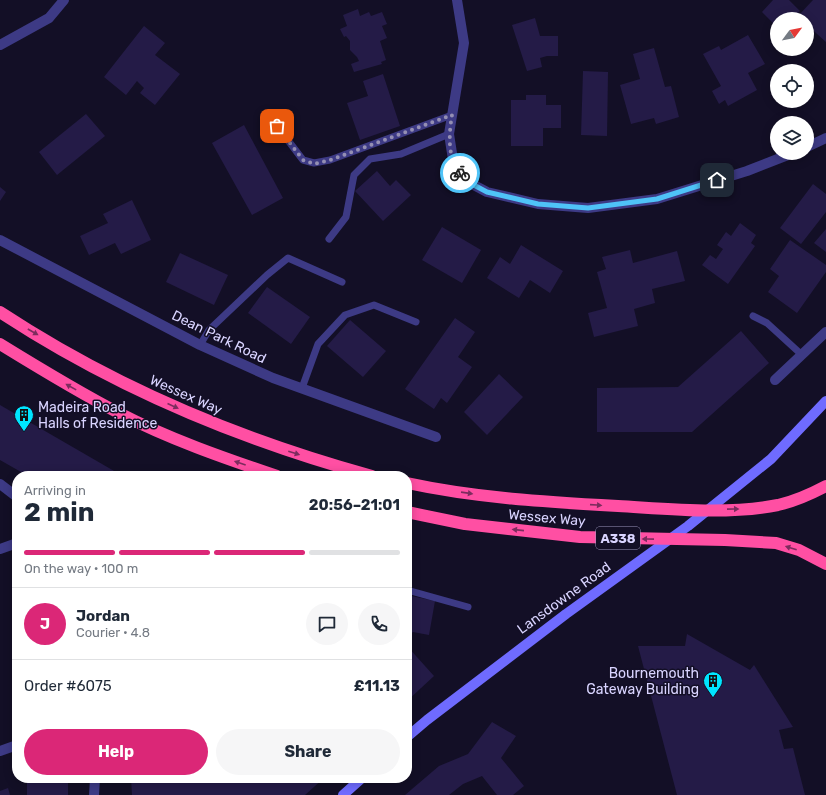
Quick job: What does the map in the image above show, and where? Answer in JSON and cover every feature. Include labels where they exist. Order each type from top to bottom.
[{"type":"highway","name":"Wessex Way","points":[[0,312],[131,387],[228,430],[290,452],[355,471]]},
{"type":"highway","points":[[0,344],[52,376],[119,413],[172,438],[263,471]]},
{"type":"highway","name":"Wessex Way","points":[[412,485],[491,496],[549,502],[664,509],[736,510],[779,505],[804,497],[826,486]]},
{"type":"highway","name":"Wessex Way","points":[[412,513],[465,524],[580,537],[725,540],[776,543],[799,550],[826,564]]},
{"type":"main road","name":"Lansdowne Road","points":[[412,733],[597,591],[688,526],[771,458],[826,401]]},
{"type":"main road","points":[[343,795],[356,783]]},
{"type":"street","points":[[0,45],[49,18],[64,0]]},
{"type":"street","points":[[457,0],[464,43],[449,134],[454,166],[470,183],[487,192],[538,204],[588,208],[657,199],[747,171],[775,160]]},
{"type":"street","points":[[814,145],[824,142]]},
{"type":"street","name":"Dean Park Road","points":[[0,240],[200,345],[273,378],[436,437]]},
{"type":"street","points":[[775,380],[826,332]]},
{"type":"street","points":[[0,484],[12,493]]},
{"type":"street","points":[[0,549],[12,545]]},
{"type":"street","points":[[0,751],[12,747]]},
{"type":"street","points":[[94,795],[95,783]]},
{"type":"lane","points":[[277,126],[303,160],[314,164],[330,160],[452,115]]},
{"type":"lane","points":[[330,239],[346,217],[354,175],[370,159],[401,154],[449,134]]},
{"type":"lane","points":[[200,345],[209,330],[267,275],[288,258],[342,282]]},
{"type":"lane","points":[[302,388],[318,344],[345,315],[374,305],[416,322]]},
{"type":"lane","points":[[753,316],[767,323],[802,354]]},
{"type":"lane","points":[[412,591],[468,608]]},
{"type":"building","points":[[773,0],[789,0],[800,11],[770,12],[770,20],[762,12]]},
{"type":"building","points":[[813,0],[826,0],[826,42],[814,31],[814,12],[802,12]]},
{"type":"building","points":[[358,9],[360,16],[369,12],[371,16],[382,12],[387,24],[382,26],[387,38],[380,41],[386,60],[381,62],[382,64],[354,72],[351,64],[359,61],[350,50],[350,41],[346,36],[344,37],[340,29],[347,26],[343,15]]},
{"type":"building","points":[[535,18],[540,36],[558,36],[558,56],[547,56],[540,58],[542,67],[527,71],[512,25]]},
{"type":"building","points":[[144,26],[165,43],[155,55],[180,74],[155,105],[140,93],[144,88],[137,81],[126,95],[104,77]]},
{"type":"building","points":[[748,35],[765,64],[748,73],[757,90],[728,106],[725,100],[719,104],[712,91],[721,86],[703,54],[719,46],[721,50]]},
{"type":"building","points":[[654,48],[665,87],[671,86],[679,117],[656,124],[654,118],[631,124],[620,85],[640,79],[633,54]]},
{"type":"building","points":[[583,71],[608,72],[607,136],[581,135]]},
{"type":"building","points":[[383,74],[400,126],[360,140],[347,103],[368,96],[363,81]]},
{"type":"building","points":[[526,95],[546,95],[546,105],[561,105],[561,128],[543,128],[543,146],[511,146],[511,100],[526,100]]},
{"type":"building","points":[[86,114],[105,136],[57,175],[39,152]]},
{"type":"building","points":[[244,125],[283,198],[252,215],[212,143]]},
{"type":"building","points":[[377,171],[390,186],[396,180],[411,195],[383,221],[355,191]]},
{"type":"building","points":[[813,184],[826,194],[826,212],[801,244],[780,228]]},
{"type":"building","points":[[0,187],[6,192],[0,201]]},
{"type":"building","points":[[132,200],[151,240],[121,254],[115,243],[89,255],[80,236],[108,223],[103,214]]},
{"type":"building","points":[[740,223],[756,235],[751,243],[755,246],[728,284],[702,265],[710,255],[716,259],[723,249],[717,245],[726,232],[731,236]]},
{"type":"building","points":[[442,227],[481,250],[462,283],[422,260]]},
{"type":"building","points":[[826,229],[826,252],[814,243]]},
{"type":"building","points":[[790,240],[826,265],[826,272],[797,313],[768,292],[779,276],[770,269]]},
{"type":"building","points":[[521,245],[563,271],[550,293],[530,280],[519,298],[487,278],[500,257],[510,264]]},
{"type":"building","points":[[630,250],[633,263],[677,251],[685,281],[652,289],[655,303],[634,309],[638,326],[594,337],[588,313],[607,308],[597,272],[606,269],[602,257]]},
{"type":"building","points":[[180,253],[228,275],[214,305],[166,282]]},
{"type":"building","points":[[267,287],[310,317],[291,344],[248,313]]},
{"type":"building","points":[[455,318],[475,332],[458,357],[472,367],[447,403],[441,398],[434,409],[405,389]]},
{"type":"building","points":[[350,320],[386,351],[363,377],[327,346]]},
{"type":"building","points":[[741,331],[769,363],[692,432],[597,432],[597,388],[678,387]]},
{"type":"building","points":[[499,374],[523,397],[487,435],[464,412]]},
{"type":"building","name":"Madeira Road Halls of Residence","points":[[0,405],[114,471],[19,471],[0,460]]},
{"type":"building","points":[[412,596],[435,601],[429,635],[412,633]]},
{"type":"building","name":"Bournemouth Gateway Building","points":[[687,634],[750,670],[754,665],[793,727],[779,730],[784,749],[793,748],[805,795],[677,795],[638,646],[685,646]]},
{"type":"building","points":[[412,652],[434,676],[412,696]]},
{"type":"building","points":[[492,722],[516,736],[501,758],[524,786],[513,795],[497,795],[482,776],[463,784],[449,795],[405,795],[439,766],[468,754]]},
{"type":"building","points":[[27,783],[68,783],[68,795],[27,795]]},
{"type":"building","points":[[131,783],[318,783],[305,795],[132,795]]},
{"type":"building","points":[[8,788],[10,795],[0,795],[0,791]]},
{"type":"way so far","points":[[277,126],[303,160],[314,164],[330,160],[452,115],[449,134],[454,166],[460,173]]},
{"type":"place","name":"Madeira Road Halls of Residence","points":[[24,432]]},
{"type":"place","name":"Bournemouth Gateway Building","points":[[713,698]]},
{"type":"route","points":[[460,173],[470,183],[487,192],[538,204],[588,208],[657,199],[717,180]]}]
